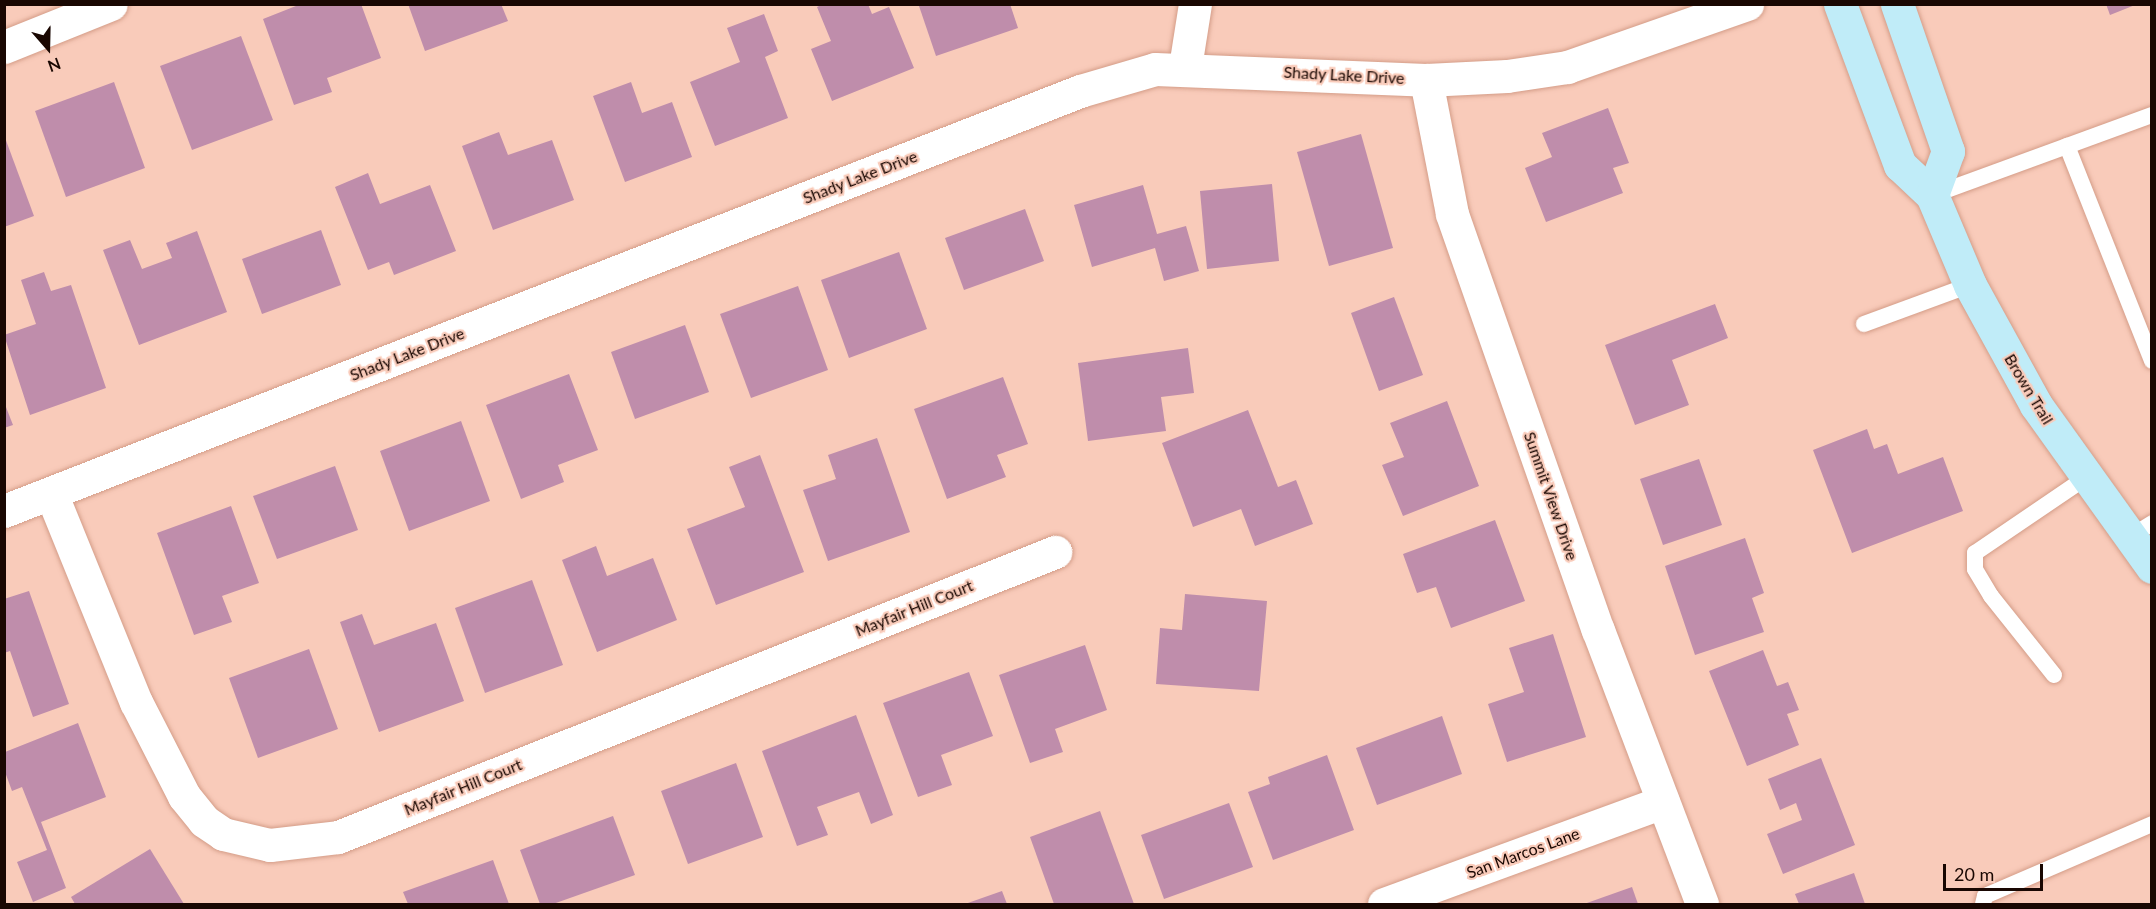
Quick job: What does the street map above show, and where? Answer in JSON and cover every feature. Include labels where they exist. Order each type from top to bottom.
[{"type":"street","points":[[4,47],[111,4]]},
{"type":"street","points":[[1185,67],[1195,4]]},
{"type":"street","name":"Shady Lake Drive","points":[[4,511],[1080,91],[1155,69],[1185,67],[1426,80],[1507,76],[1567,67],[1747,4]]},
{"type":"street","name":"Brown Trail","points":[[1840,4],[1900,165],[1932,195],[1970,285],[2036,405],[2087,477],[2140,530],[2151,567]]},
{"type":"street","points":[[1897,4],[1948,151],[1932,195]]},
{"type":"street","name":"Summit View Drive","points":[[1426,80],[1452,214],[1663,802],[1702,904]]},
{"type":"street","name":"Mayfair Hill Court","points":[[51,493],[136,702],[184,796],[204,821],[223,834],[270,845],[338,837],[1055,552]]},
{"type":"street","name":"San Marcos Lane","points":[[1384,904],[1663,802]]},
{"type":"lane","points":[[1932,195],[2151,115]]},
{"type":"lane","points":[[2067,146],[2151,361]]},
{"type":"lane","points":[[1864,324],[1970,285]]},
{"type":"lane","points":[[2054,675],[1991,596],[1976,569],[1975,553],[2087,477]]},
{"type":"lane","points":[[1983,904],[1985,896],[2151,824]]},
{"type":"building","points":[[301,4],[361,4],[381,58],[327,78],[332,92],[294,105],[263,19]]},
{"type":"building","points":[[408,4],[501,4],[508,21],[425,51]]},
{"type":"building","points":[[823,4],[868,4],[872,14],[889,7],[914,68],[832,101],[811,49],[831,41],[817,7]]},
{"type":"building","points":[[923,4],[1010,4],[1018,28],[936,56],[919,6]]},
{"type":"building","points":[[2106,4],[2135,4],[2135,5],[2110,15]]},
{"type":"building","points":[[764,14],[778,51],[765,57],[788,118],[715,146],[690,82],[740,62],[727,28]]},
{"type":"building","points":[[241,36],[273,120],[192,150],[160,66]]},
{"type":"building","points":[[114,82],[145,168],[66,197],[35,111]]},
{"type":"building","points":[[631,82],[642,113],[672,102],[692,157],[625,182],[593,96]]},
{"type":"building","points":[[1608,108],[1629,163],[1613,168],[1623,193],[1546,222],[1525,168],[1552,157],[1542,133]]},
{"type":"building","points":[[499,132],[508,155],[552,140],[574,200],[493,230],[462,146]]},
{"type":"building","points":[[1361,134],[1393,248],[1329,266],[1297,152]]},
{"type":"building","points":[[4,135],[34,216],[4,227]]},
{"type":"building","points":[[368,173],[380,204],[430,185],[456,251],[394,275],[389,262],[368,270],[335,187]]},
{"type":"building","points":[[1272,184],[1279,261],[1207,269],[1200,191]]},
{"type":"building","points":[[1143,185],[1157,234],[1186,226],[1199,271],[1164,281],[1155,248],[1092,267],[1074,205]]},
{"type":"building","points":[[1025,209],[1044,261],[964,290],[945,238]]},
{"type":"building","points":[[321,230],[341,285],[262,314],[242,259]]},
{"type":"building","points":[[197,231],[227,312],[139,345],[103,250],[130,240],[142,269],[172,258],[166,243]]},
{"type":"building","points":[[899,252],[927,329],[849,358],[821,280]]},
{"type":"building","points":[[44,272],[51,291],[71,285],[106,388],[30,415],[4,335],[36,324],[21,280]]},
{"type":"building","points":[[798,286],[828,370],[751,398],[720,314]]},
{"type":"building","points":[[1394,297],[1423,375],[1379,391],[1351,313]]},
{"type":"building","points":[[1715,304],[1728,338],[1672,360],[1689,405],[1635,425],[1605,345]]},
{"type":"building","points":[[685,325],[709,392],[635,419],[611,352]]},
{"type":"building","points":[[1188,348],[1194,393],[1161,397],[1166,431],[1088,441],[1078,363]]},
{"type":"building","points":[[569,374],[598,450],[558,465],[564,482],[521,499],[486,405]]},
{"type":"building","points":[[1003,377],[1028,444],[997,455],[1006,477],[947,499],[914,409]]},
{"type":"building","points":[[1447,401],[1479,486],[1403,516],[1382,465],[1404,457],[1390,423]]},
{"type":"building","points":[[4,402],[13,425],[4,428]]},
{"type":"building","points":[[1248,410],[1278,487],[1296,480],[1313,524],[1255,546],[1241,509],[1193,527],[1162,443]]},
{"type":"building","points":[[461,421],[490,501],[409,531],[380,451]]},
{"type":"building","points":[[1867,429],[1874,449],[1887,444],[1898,474],[1943,457],[1963,511],[1852,553],[1813,450]]},
{"type":"building","points":[[877,438],[910,532],[828,561],[803,490],[836,479],[828,455]]},
{"type":"building","points":[[760,455],[804,572],[716,605],[687,529],[745,507],[729,467]]},
{"type":"building","points":[[1699,459],[1722,525],[1663,545],[1640,479]]},
{"type":"building","points":[[335,466],[358,530],[277,559],[253,496]]},
{"type":"building","points":[[231,506],[259,583],[222,596],[232,622],[194,635],[157,533]]},
{"type":"building","points":[[1495,520],[1525,601],[1451,628],[1436,587],[1417,593],[1403,554]]},
{"type":"building","points":[[1745,538],[1764,593],[1752,598],[1764,632],[1695,655],[1665,566]]},
{"type":"building","points":[[596,546],[607,576],[653,558],[677,620],[597,652],[562,560]]},
{"type":"building","points":[[532,580],[563,665],[485,693],[455,608]]},
{"type":"building","points":[[29,591],[69,704],[33,717],[10,651],[4,653],[4,599]]},
{"type":"building","points":[[1185,594],[1267,601],[1259,691],[1156,684],[1160,628],[1182,630]]},
{"type":"building","points":[[362,614],[374,645],[436,623],[464,701],[379,732],[340,622]]},
{"type":"building","points":[[1553,634],[1586,737],[1507,762],[1488,704],[1524,692],[1509,648]]},
{"type":"building","points":[[1085,645],[1107,710],[1055,729],[1063,752],[1030,763],[999,675]]},
{"type":"building","points":[[309,649],[338,729],[258,758],[229,678]]},
{"type":"building","points":[[1763,650],[1777,686],[1788,682],[1799,710],[1787,714],[1799,745],[1747,766],[1709,671]]},
{"type":"building","points":[[969,672],[993,736],[941,755],[952,785],[918,797],[883,703]]},
{"type":"building","points":[[856,715],[893,815],[871,824],[859,792],[817,807],[828,835],[797,846],[762,751]]},
{"type":"building","points":[[1442,716],[1462,774],[1377,805],[1356,748]]},
{"type":"building","points":[[78,723],[106,797],[41,822],[66,888],[33,902],[17,862],[47,850],[22,787],[12,791],[5,772],[5,752]]},
{"type":"building","points":[[1327,755],[1354,830],[1273,860],[1248,792],[1270,784],[1268,777]]},
{"type":"building","points":[[1821,758],[1855,845],[1783,874],[1767,834],[1802,820],[1796,803],[1780,810],[1768,779]]},
{"type":"building","points":[[736,763],[763,837],[688,864],[661,791]]},
{"type":"building","points":[[1229,803],[1253,867],[1164,899],[1141,835]]},
{"type":"building","points":[[1100,811],[1134,904],[1054,904],[1030,837]]},
{"type":"building","points":[[613,816],[635,875],[553,904],[540,904],[520,850]]},
{"type":"building","points":[[150,849],[184,904],[75,904],[71,897]]},
{"type":"building","points":[[493,860],[509,904],[408,904],[403,892]]},
{"type":"building","points":[[1854,873],[1865,904],[1799,904],[1795,894]]},
{"type":"building","points":[[1632,887],[1638,904],[1584,904]]},
{"type":"building","points":[[1002,891],[1007,904],[965,904]]}]
